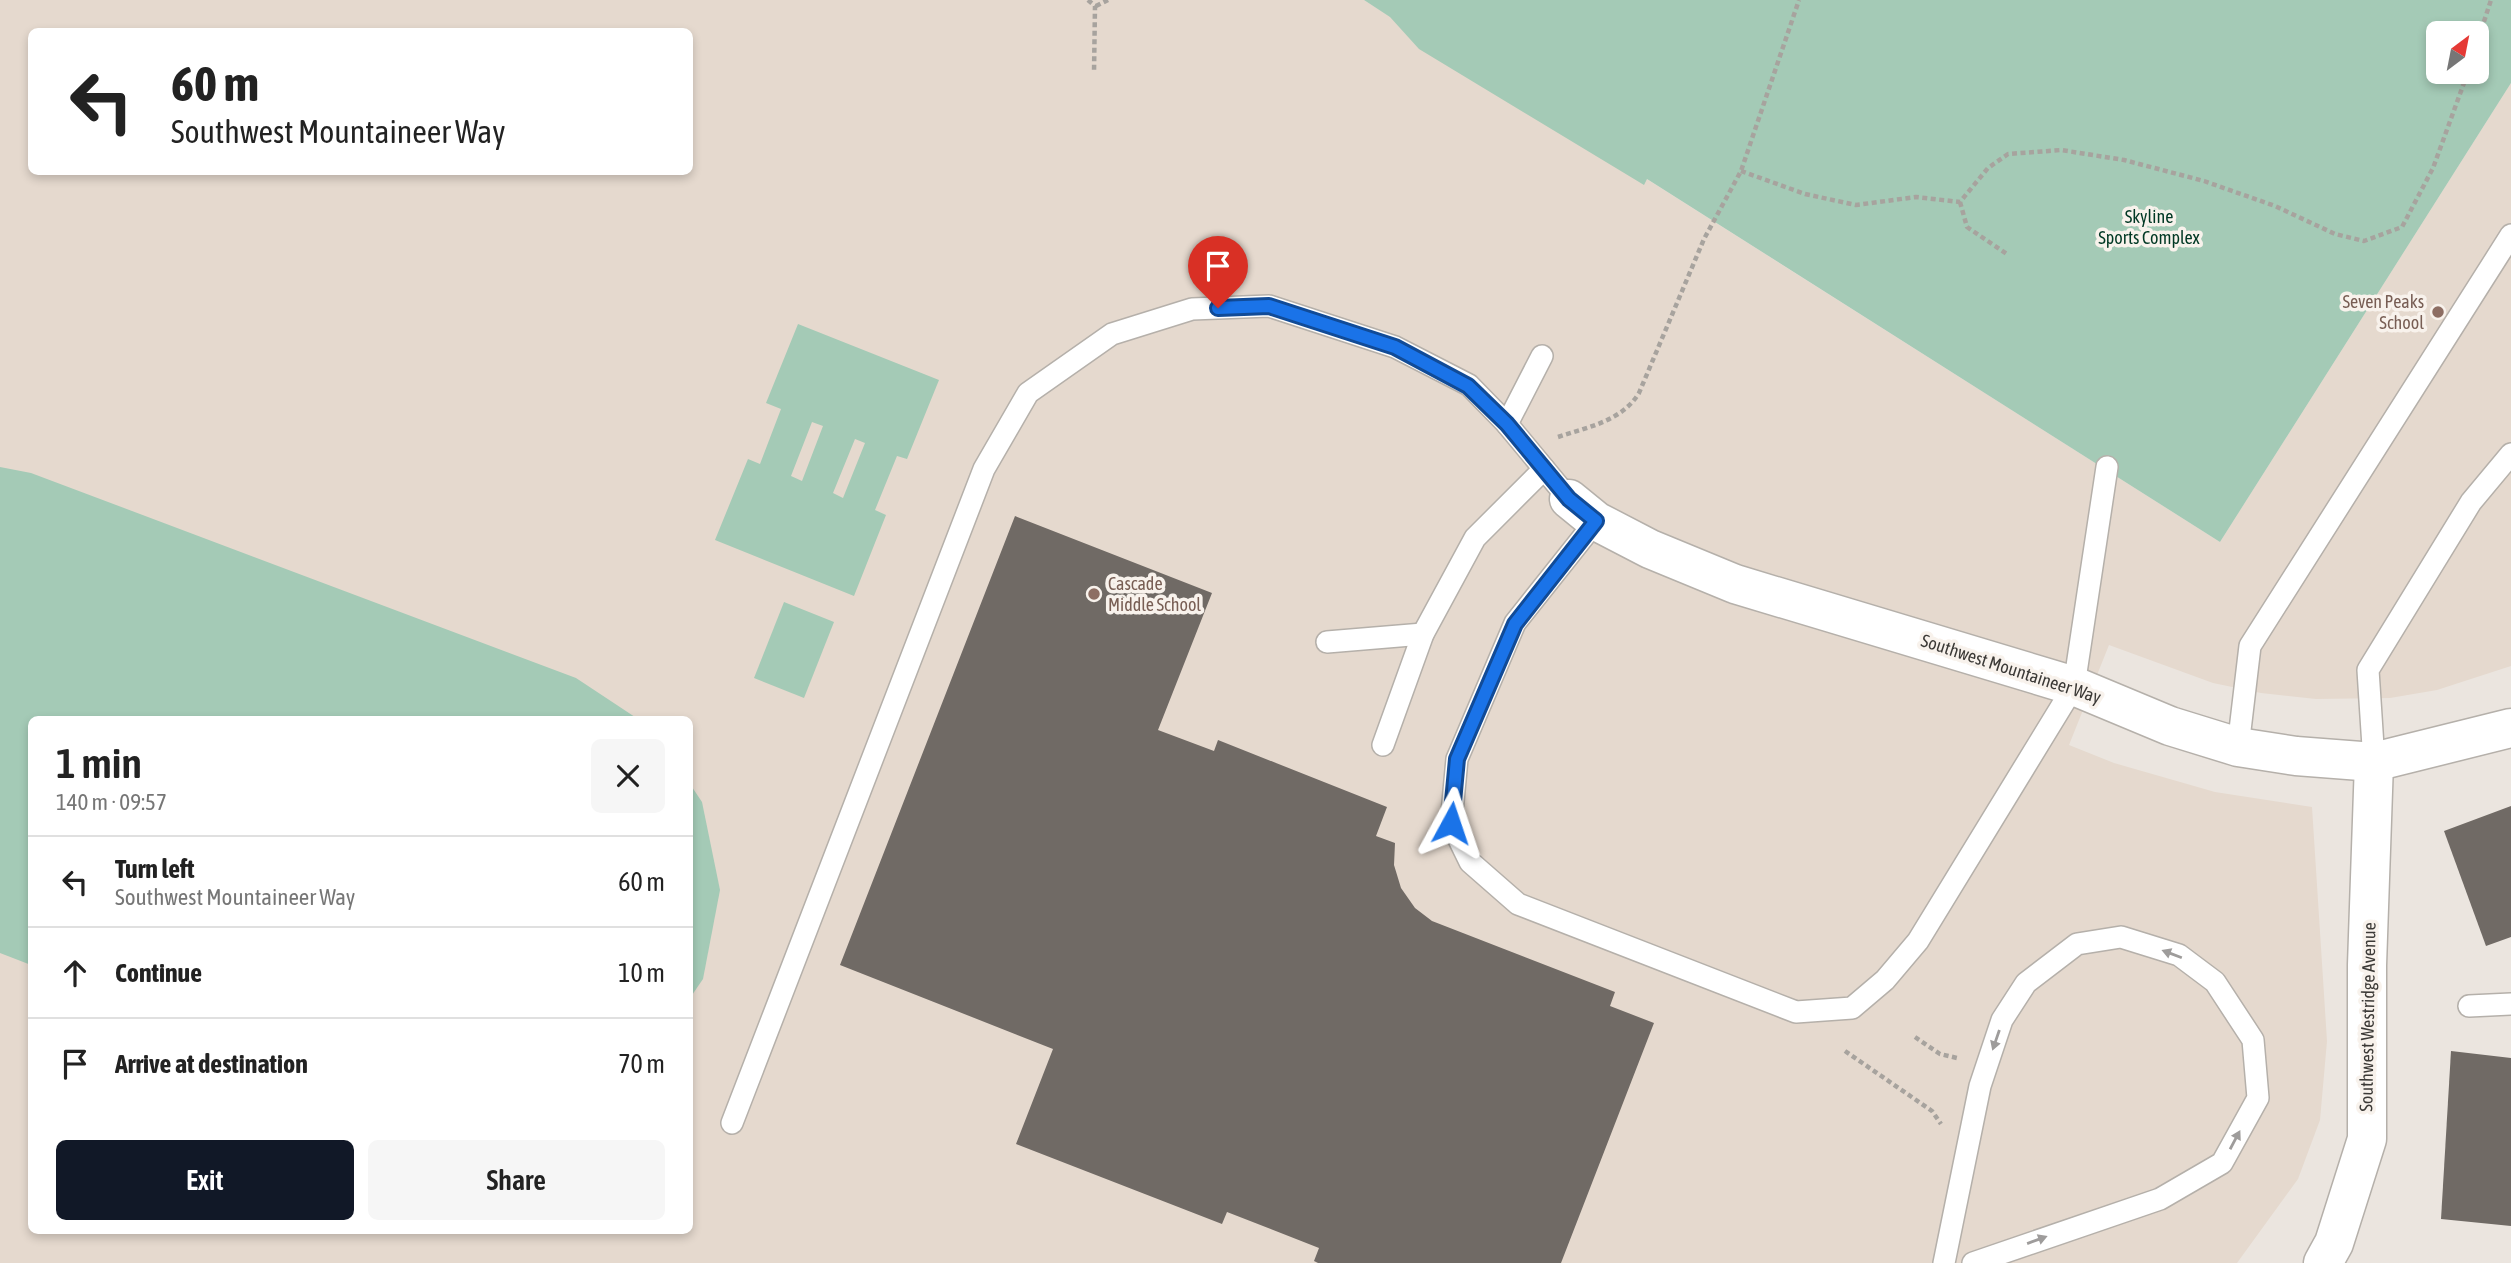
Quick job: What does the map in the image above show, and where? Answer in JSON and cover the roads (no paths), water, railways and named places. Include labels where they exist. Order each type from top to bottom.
[{"type":"street","name":"Southwest Mountaineer Way","points":[[1583,510],[1650,549],[1735,584],[2074,686],[2170,726],[2238,747],[2296,756],[2374,762],[2511,728]]},
{"type":"street","name":"Southwest Westridge Avenue","points":[[2323,1263],[2334,1243],[2367,1139],[2367,965],[2374,762]]},
{"type":"lane","points":[[2238,747],[2250,646],[2511,235]]},
{"type":"lane","points":[[732,1123],[984,469],[1028,393],[1112,334],[1192,309],[1269,306],[1395,347],[1468,386],[1507,424],[1583,510],[1515,624],[1457,759],[1451,823],[1469,862],[1518,904],[1796,1012],[1852,1008],[1885,980],[1918,941],[2074,686],[2107,467]]},
{"type":"lane","points":[[1507,424],[1542,356]]},
{"type":"lane","points":[[2374,762],[2368,670],[2471,502],[2511,454]]},
{"type":"lane","points":[[1383,745],[1423,634],[1475,538],[1544,469]]},
{"type":"lane","points":[[1327,642],[1423,634]]},
{"type":"lane","points":[[1944,1263],[1980,1086],[2002,1020],[2026,982],[2077,944],[2121,937],[2179,955],[2215,982],[2253,1040],[2258,1098],[2222,1163],[2160,1199],[1973,1263]]},
{"type":"lane","points":[[2469,1006],[2511,1004]]},
{"type":"place","name":"Seven Peaks School","points":[[2438,312]]},
{"type":"place","name":"Cascade Middle School","points":[[1094,594]]},
{"type":"park label","name":"Skyline Sports Complex","points":[[2149,227]]}]
